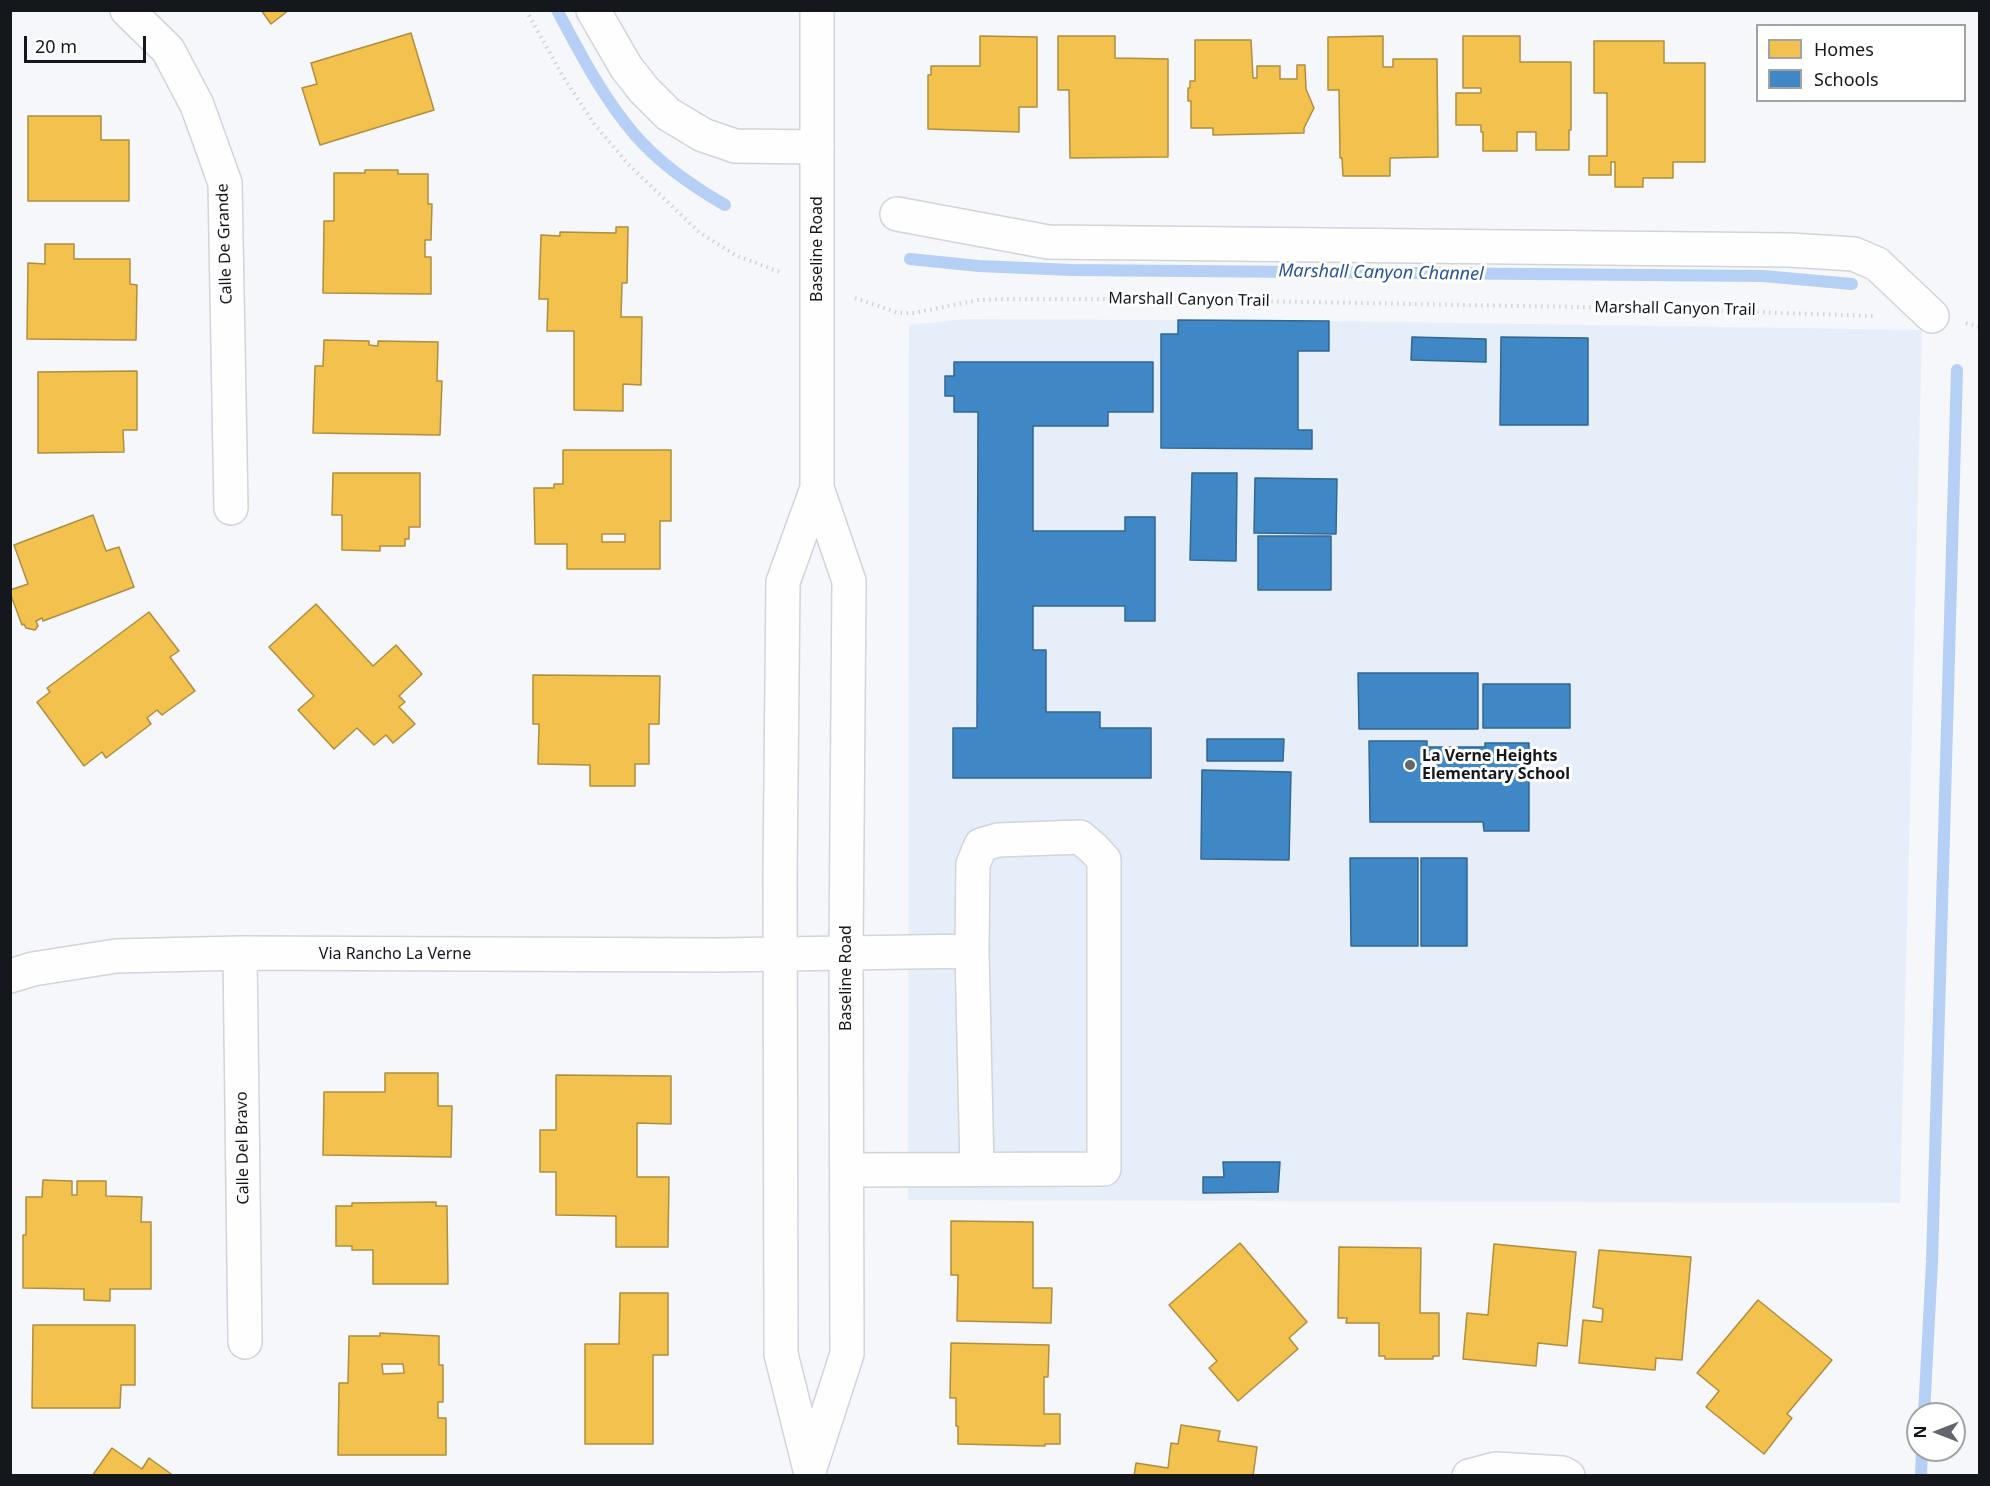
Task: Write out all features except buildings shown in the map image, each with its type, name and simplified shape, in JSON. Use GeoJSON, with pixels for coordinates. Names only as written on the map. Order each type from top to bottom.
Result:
{"type":"FeatureCollection","features":[{"type":"Feature","properties":{"kind":"main road","name":"Calle De Grande"},"geometry":{"type":"LineString","coordinates":[[127,10],[168,51],[197,105],[225,183],[231,508]]}},
{"type":"Feature","properties":{"kind":"main road"},"geometry":{"type":"LineString","coordinates":[[593,10],[626,67],[644,90],[668,114],[694,130],[735,146],[818,147]]}},
{"type":"Feature","properties":{"kind":"main road","name":"Baseline Road"},"geometry":{"type":"LineString","coordinates":[[810,1472],[847,1354],[846,953],[849,581],[818,488],[817,10]]}},
{"type":"Feature","properties":{"kind":"main road"},"geometry":{"type":"LineString","coordinates":[[897,214],[1032,241],[1048,242],[1789,250],[1854,254],[1877,264],[1932,316]]}},
{"type":"Feature","properties":{"kind":"main road","name":"Baseline Road"},"geometry":{"type":"LineString","coordinates":[[810,1472],[781,1354],[782,954],[780,864],[783,582],[818,488]]}},
{"type":"Feature","properties":{"kind":"main road"},"geometry":{"type":"LineString","coordinates":[[847,1170],[1104,1169],[1104,860],[1080,837],[998,840],[981,845],[973,864],[972,951],[977,1169]]}},
{"type":"Feature","properties":{"kind":"main road","name":"Via Rancho La Verne"},"geometry":{"type":"LineString","coordinates":[[10,976],[33,969],[116,956],[240,953],[782,954],[972,951]]}},
{"type":"Feature","properties":{"kind":"main road","name":"Calle Del Bravo"},"geometry":{"type":"LineString","coordinates":[[240,953],[245,1342]]}},
{"type":"Feature","properties":{"kind":"main road"},"geometry":{"type":"LineString","coordinates":[[1469,1476],[1496,1469],[1562,1473],[1568,1476]]}},
{"type":"Feature","properties":{"kind":"path","name":"Marshall Canyon Trail"},"geometry":{"type":"LineString","coordinates":[[526,10],[562,75],[595,125],[628,164],[699,232],[735,255],[899,313],[914,313],[978,300],[1024,299],[1766,311],[1850,316],[1932,316],[1980,327]]}},
{"type":"Feature","properties":{"kind":"shaded area","name":"La Verne Heights Elementary School"},"geometry":{"type":"Polygon","coordinates":[[[967,319],[1329,321],[1922,330],[1900,1203],[908,1200],[909,325],[967,319]]]}},
{"type":"Feature","properties":{"kind":"waterway","name":"Marshall Canyon Channel"},"geometry":{"type":"LineString","coordinates":[[557,10],[602,91],[635,135],[677,174],[725,205]]}},
{"type":"Feature","properties":{"kind":"waterway","name":"Marshall Canyon Channel"},"geometry":{"type":"LineString","coordinates":[[910,259],[979,266],[1071,270],[1763,276],[1852,284]]}},
{"type":"Feature","properties":{"kind":"waterway"},"geometry":{"type":"LineString","coordinates":[[1925,1402],[1932,1262],[1957,370]]}},
{"type":"Feature","properties":{"kind":"waterway"},"geometry":{"type":"LineString","coordinates":[[1921,1476],[1922,1462]]}},
{"type":"Feature","properties":{"kind":"place","name":"La Verne Heights Elementary School"},"geometry":{"type":"Point","coordinates":[1410,765]}}]}
